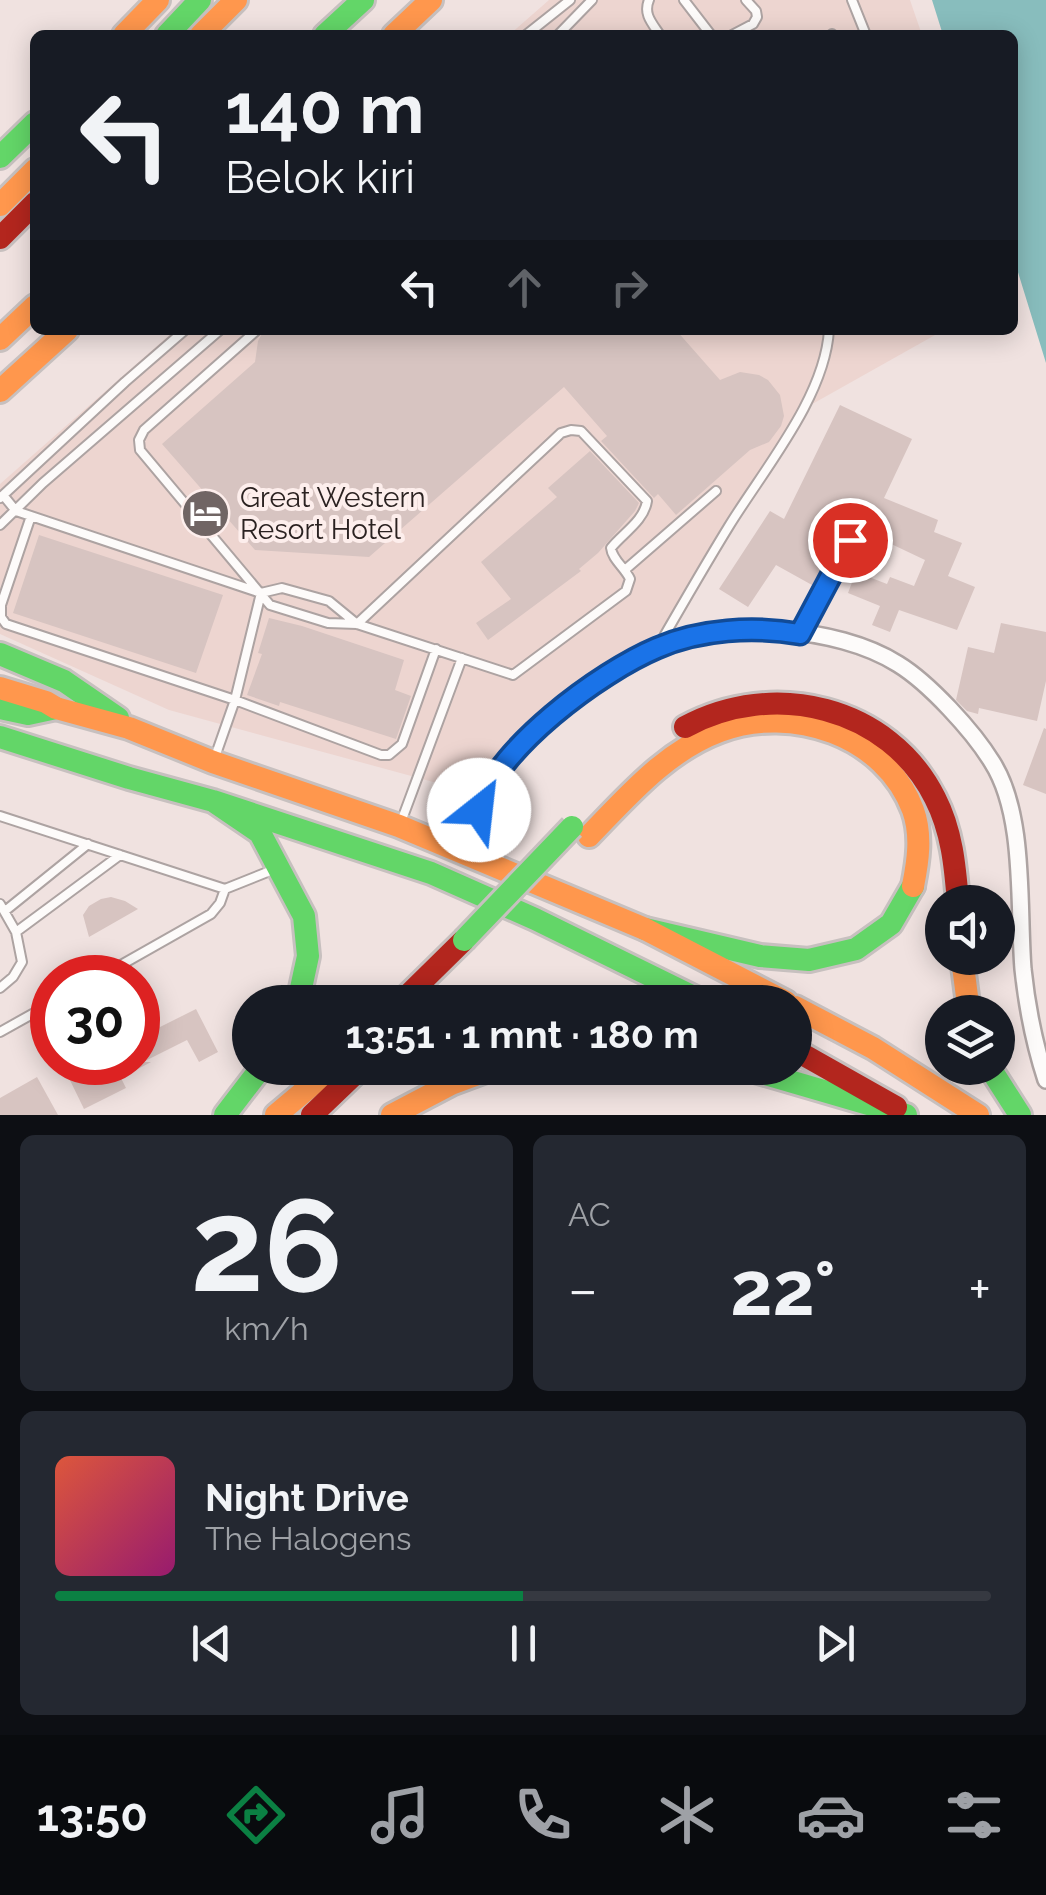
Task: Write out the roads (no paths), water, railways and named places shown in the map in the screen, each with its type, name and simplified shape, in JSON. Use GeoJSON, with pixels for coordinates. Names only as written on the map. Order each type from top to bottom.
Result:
{"type":"FeatureCollection","features":[{"type":"Feature","properties":{"kind":"main road"},"geometry":{"type":"LineString","coordinates":[[127,30],[132,0]]}},
{"type":"Feature","properties":{"kind":"main road"},"geometry":{"type":"LineString","coordinates":[[129,30],[158,0]]}},
{"type":"Feature","properties":{"kind":"main road"},"geometry":{"type":"LineString","coordinates":[[172,30],[200,0]]}},
{"type":"Feature","properties":{"kind":"main road"},"geometry":{"type":"LineString","coordinates":[[206,30],[236,0]]}},
{"type":"Feature","properties":{"kind":"main road"},"geometry":{"type":"LineString","coordinates":[[330,30],[363,0]]}},
{"type":"Feature","properties":{"kind":"main road"},"geometry":{"type":"LineString","coordinates":[[399,30],[431,0]]}},
{"type":"Feature","properties":{"kind":"main road"},"geometry":{"type":"LineString","coordinates":[[0,157],[30,127]]}},
{"type":"Feature","properties":{"kind":"main road"},"geometry":{"type":"LineString","coordinates":[[0,205],[30,175]]}},
{"type":"Feature","properties":{"kind":"main road"},"geometry":{"type":"LineString","coordinates":[[0,238],[30,209]]}},
{"type":"Feature","properties":{"kind":"main road"},"geometry":{"type":"LineString","coordinates":[[0,338],[30,311]]}},
{"type":"Feature","properties":{"kind":"main road"},"geometry":{"type":"LineString","coordinates":[[0,392],[62,335]]}},
{"type":"Feature","properties":{"kind":"main road"},"geometry":{"type":"LineString","coordinates":[[0,654],[64,681],[129,728]]}},
{"type":"Feature","properties":{"kind":"main road"},"geometry":{"type":"LineString","coordinates":[[0,688],[129,728],[399,826],[645,929],[753,985]]}},
{"type":"Feature","properties":{"kind":"main road"},"geometry":{"type":"LineString","coordinates":[[440,985],[640,760],[692,722],[723,710],[792,702],[824,707],[880,732],[924,776],[947,824],[957,885]]}},
{"type":"Feature","properties":{"kind":"main road"},"geometry":{"type":"LineString","coordinates":[[0,708],[28,715],[56,708]]}},
{"type":"Feature","properties":{"kind":"main road"},"geometry":{"type":"LineString","coordinates":[[581,831],[697,742],[743,725],[772,722],[824,728],[871,750],[891,768],[914,809],[920,832],[915,881],[905,905],[884,930],[861,947],[810,960],[777,959],[645,929]]}},
{"type":"Feature","properties":{"kind":"main road"},"geometry":{"type":"LineString","coordinates":[[0,737],[213,801],[431,873],[536,918],[670,985]]}},
{"type":"Feature","properties":{"kind":"main road"},"geometry":{"type":"LineString","coordinates":[[0,756],[30,748]]}},
{"type":"Feature","properties":{"kind":"main road"},"geometry":{"type":"LineString","coordinates":[[213,801],[260,833],[304,916],[308,956],[302,985]]}},
{"type":"Feature","properties":{"kind":"main road"},"geometry":{"type":"LineString","coordinates":[[422,985],[473,944]]}},
{"type":"Feature","properties":{"kind":"main road"},"geometry":{"type":"LineString","coordinates":[[812,1016],[873,1048],[978,1115]]}},
{"type":"Feature","properties":{"kind":"main road"},"geometry":{"type":"LineString","coordinates":[[812,1059],[907,1115]]}},
{"type":"Feature","properties":{"kind":"main road"},"geometry":{"type":"LineString","coordinates":[[226,1115],[248,1085]]}},
{"type":"Feature","properties":{"kind":"main road"},"geometry":{"type":"LineString","coordinates":[[276,1115],[312,1085]]}},
{"type":"Feature","properties":{"kind":"main road"},"geometry":{"type":"LineString","coordinates":[[312,1115],[343,1085]]}},
{"type":"Feature","properties":{"kind":"main road"},"geometry":{"type":"LineString","coordinates":[[392,1115],[449,1085]]}},
{"type":"Feature","properties":{"kind":"main road"},"geometry":{"type":"LineString","coordinates":[[804,1085],[907,1115]]}},
{"type":"Feature","properties":{"kind":"main road"},"geometry":{"type":"LineString","coordinates":[[1001,1085],[1020,1115]]}},
{"type":"Feature","properties":{"kind":"street"},"geometry":{"type":"LineString","coordinates":[[502,868],[480,835],[478,822],[489,784],[520,746],[552,716],[587,689],[658,647],[734,630],[774,629],[840,640],[872,650],[925,684],[993,763],[1008,795],[1028,1008],[1046,1080]]}},
{"type":"Feature","properties":{"kind":"lane"},"geometry":{"type":"LineString","coordinates":[[532,30],[570,0]]}},
{"type":"Feature","properties":{"kind":"lane"},"geometry":{"type":"LineString","coordinates":[[563,30],[592,0]]}},
{"type":"Feature","properties":{"kind":"lane"},"geometry":{"type":"LineString","coordinates":[[648,0],[645,8],[657,30]]}},
{"type":"Feature","properties":{"kind":"lane"},"geometry":{"type":"LineString","coordinates":[[684,0],[707,30]]}},
{"type":"Feature","properties":{"kind":"lane"},"geometry":{"type":"LineString","coordinates":[[741,30],[756,17],[756,11],[746,0]]}},
{"type":"Feature","properties":{"kind":"lane"},"geometry":{"type":"LineString","coordinates":[[852,0],[864,30]]}},
{"type":"Feature","properties":{"kind":"lane"},"geometry":{"type":"LineString","coordinates":[[179,335],[2,497],[16,511],[260,593],[282,588],[329,602],[357,624]]}},
{"type":"Feature","properties":{"kind":"lane"},"geometry":{"type":"LineString","coordinates":[[0,525],[214,335]]}},
{"type":"Feature","properties":{"kind":"lane"},"geometry":{"type":"LineString","coordinates":[[251,335],[144,430],[139,440],[140,450],[270,605],[328,623],[357,624],[513,676],[626,591],[630,580],[611,548],[642,516],[647,501],[581,431],[561,433],[357,624]]}},
{"type":"Feature","properties":{"kind":"lane"},"geometry":{"type":"LineString","coordinates":[[658,647],[806,404],[820,378],[828,335]]}},
{"type":"Feature","properties":{"kind":"lane"},"geometry":{"type":"LineString","coordinates":[[626,570],[716,491]]}},
{"type":"Feature","properties":{"kind":"lane"},"geometry":{"type":"LineString","coordinates":[[30,516],[1,605],[1,617],[6,624],[235,700],[381,756],[402,744],[436,649]]}},
{"type":"Feature","properties":{"kind":"lane"},"geometry":{"type":"LineString","coordinates":[[800,634],[850,540]]}},
{"type":"Feature","properties":{"kind":"lane"},"geometry":{"type":"LineString","coordinates":[[214,762],[235,700],[260,593]]}},
{"type":"Feature","properties":{"kind":"lane"},"geometry":{"type":"LineString","coordinates":[[399,826],[462,658]]}},
{"type":"Feature","properties":{"kind":"lane"},"geometry":{"type":"LineString","coordinates":[[0,816],[225,889],[280,867]]}},
{"type":"Feature","properties":{"kind":"lane"},"geometry":{"type":"LineString","coordinates":[[0,988],[22,962],[16,932],[3,908],[88,844]]}},
{"type":"Feature","properties":{"kind":"lane"},"geometry":{"type":"LineString","coordinates":[[16,932],[120,855]]}},
{"type":"Feature","properties":{"kind":"lane"},"geometry":{"type":"LineString","coordinates":[[139,955],[211,914],[225,889]]}},
{"type":"Feature","properties":{"kind":"lane"},"geometry":{"type":"LineString","coordinates":[[0,1032],[30,1015]]}},
{"type":"Feature","properties":{"kind":"water"},"geometry":{"type":"Polygon","coordinates":[[[932,0],[1046,0],[1046,363],[1018,272],[1018,30],[941,30],[932,0]]]}},
{"type":"Feature","properties":{"kind":"place","name":"Great Western Resort Hotel"},"geometry":{"type":"Point","coordinates":[205,513]}}]}
